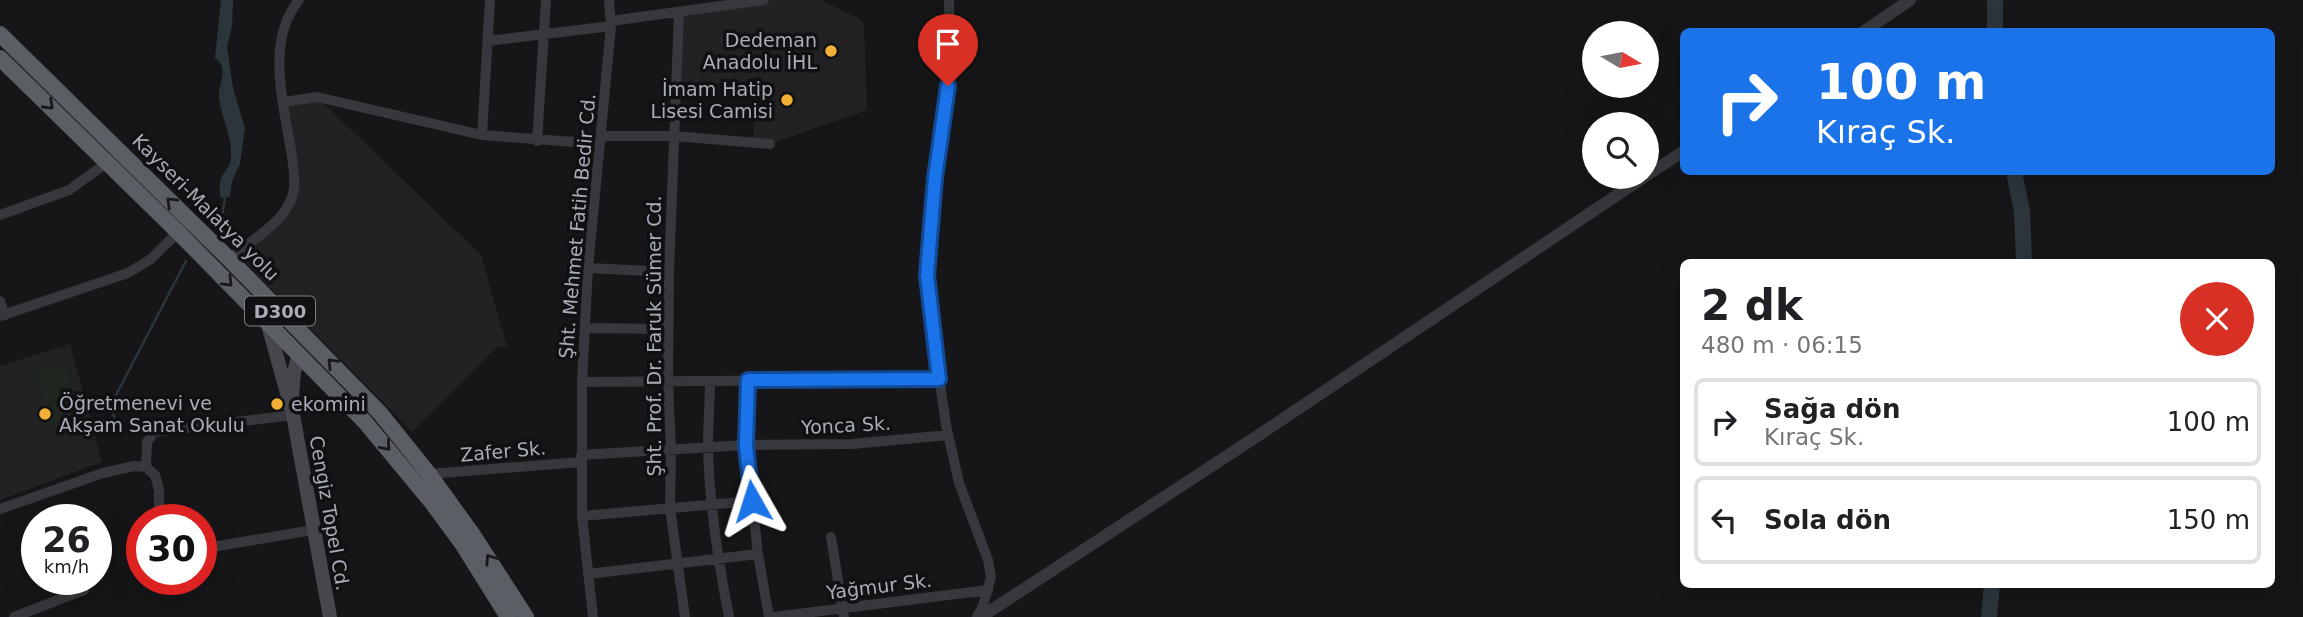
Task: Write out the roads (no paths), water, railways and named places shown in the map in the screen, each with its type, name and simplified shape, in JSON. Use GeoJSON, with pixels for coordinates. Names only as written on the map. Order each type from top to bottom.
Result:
{"type":"FeatureCollection","features":[{"type":"Feature","properties":{"kind":"highway","name":"Kayseri-Malatya yolu"},"geometry":{"type":"LineString","coordinates":[[0,34],[229,258],[380,413],[473,535],[526,617]]}},
{"type":"Feature","properties":{"kind":"highway","name":"Kayseri-Malatya yolu"},"geometry":{"type":"LineString","coordinates":[[0,58],[108,162],[365,422],[463,545],[508,617]]}},
{"type":"Feature","properties":{"kind":"main road"},"geometry":{"type":"LineString","coordinates":[[267,321],[293,415]]}},
{"type":"Feature","properties":{"kind":"main road"},"geometry":{"type":"LineString","coordinates":[[293,415],[294,372],[299,355]]}},
{"type":"Feature","properties":{"kind":"main road","name":"Cengiz Topel Cd."},"geometry":{"type":"LineString","coordinates":[[293,415],[330,617]]}},
{"type":"Feature","properties":{"kind":"street"},"geometry":{"type":"LineString","coordinates":[[229,258],[281,216],[293,196],[294,172],[280,58],[282,33],[287,17],[299,0]]}},
{"type":"Feature","properties":{"kind":"street"},"geometry":{"type":"LineString","coordinates":[[482,135],[490,0]]}},
{"type":"Feature","properties":{"kind":"street"},"geometry":{"type":"LineString","coordinates":[[537,141],[546,0]]}},
{"type":"Feature","properties":{"kind":"street","name":"Şht. Mehmet Fatih Bedir Cd."},"geometry":{"type":"LineString","coordinates":[[593,617],[582,516],[582,382],[588,268],[611,24],[609,0]]}},
{"type":"Feature","properties":{"kind":"street"},"geometry":{"type":"LineString","coordinates":[[488,41],[764,0]]}},
{"type":"Feature","properties":{"kind":"street"},"geometry":{"type":"LineString","coordinates":[[949,0],[950,69],[933,190],[927,275],[948,435],[965,502],[988,560],[991,577],[979,617]]}},
{"type":"Feature","properties":{"kind":"street"},"geometry":{"type":"LineString","coordinates":[[1869,28],[1910,0]]}},
{"type":"Feature","properties":{"kind":"street","name":"Şht. Prof. Dr. Faruk Sümer Cd."},"geometry":{"type":"LineString","coordinates":[[679,12],[669,272],[668,381],[670,508],[685,617]]}},
{"type":"Feature","properties":{"kind":"street"},"geometry":{"type":"LineString","coordinates":[[284,102],[317,97],[482,135],[537,141],[674,136],[770,144]]}},
{"type":"Feature","properties":{"kind":"street"},"geometry":{"type":"LineString","coordinates":[[1659,167],[1680,154]]}},
{"type":"Feature","properties":{"kind":"street"},"geometry":{"type":"LineString","coordinates":[[0,215],[69,190],[108,162]]}},
{"type":"Feature","properties":{"kind":"street"},"geometry":{"type":"LineString","coordinates":[[979,617],[1259,435],[1627,189]]}},
{"type":"Feature","properties":{"kind":"street"},"geometry":{"type":"LineString","coordinates":[[0,301],[3,316],[128,273],[151,260],[178,232]]}},
{"type":"Feature","properties":{"kind":"street"},"geometry":{"type":"LineString","coordinates":[[588,268],[669,272]]}},
{"type":"Feature","properties":{"kind":"street"},"geometry":{"type":"LineString","coordinates":[[585,328],[668,328]]}},
{"type":"Feature","properties":{"kind":"street"},"geometry":{"type":"LineString","coordinates":[[582,382],[939,379]]}},
{"type":"Feature","properties":{"kind":"street"},"geometry":{"type":"LineString","coordinates":[[748,380],[746,446],[758,554],[772,617]]}},
{"type":"Feature","properties":{"kind":"street"},"geometry":{"type":"LineString","coordinates":[[710,381],[708,447],[718,560],[729,617]]}},
{"type":"Feature","properties":{"kind":"street"},"geometry":{"type":"LineString","coordinates":[[146,467],[147,442],[153,432],[293,415]]}},
{"type":"Feature","properties":{"kind":"street","name":"Yonca Sk."},"geometry":{"type":"LineString","coordinates":[[746,446],[852,444],[948,435]]}},
{"type":"Feature","properties":{"kind":"street","name":"Zafer Sk."},"geometry":{"type":"LineString","coordinates":[[429,474],[671,449],[746,446]]}},
{"type":"Feature","properties":{"kind":"street"},"geometry":{"type":"LineString","coordinates":[[0,509],[134,466],[146,467],[153,472],[157,480],[158,504]]}},
{"type":"Feature","properties":{"kind":"street"},"geometry":{"type":"LineString","coordinates":[[582,516],[752,501]]}},
{"type":"Feature","properties":{"kind":"street"},"geometry":{"type":"LineString","coordinates":[[217,546],[313,530]]}},
{"type":"Feature","properties":{"kind":"street"},"geometry":{"type":"LineString","coordinates":[[831,537],[843,612]]}},
{"type":"Feature","properties":{"kind":"street"},"geometry":{"type":"LineString","coordinates":[[588,574],[758,554]]}},
{"type":"Feature","properties":{"kind":"street","name":"Yağmur Sk."},"geometry":{"type":"LineString","coordinates":[[772,617],[843,612],[988,590]]}},
{"type":"Feature","properties":{"kind":"street"},"geometry":{"type":"LineString","coordinates":[[14,617],[71,595]]}},
{"type":"Feature","properties":{"kind":"waterway"},"geometry":{"type":"LineString","coordinates":[[1995,0],[1995,28]]}},
{"type":"Feature","properties":{"kind":"waterway"},"geometry":{"type":"LineString","coordinates":[[2015,175],[2022,211],[2024,259]]}},
{"type":"Feature","properties":{"kind":"waterway"},"geometry":{"type":"LineString","coordinates":[[222,217],[225,198]]}},
{"type":"Feature","properties":{"kind":"waterway"},"geometry":{"type":"LineString","coordinates":[[117,425],[113,414],[115,397],[186,261]]}},
{"type":"Feature","properties":{"kind":"waterway"},"geometry":{"type":"LineString","coordinates":[[1989,617],[1992,588]]}},
{"type":"Feature","properties":{"kind":"place","name":"Dedeman Anadolu İHL"},"geometry":{"type":"Point","coordinates":[831,51]}},
{"type":"Feature","properties":{"kind":"place","name":"İmam Hatip Lisesi Camisi"},"geometry":{"type":"Point","coordinates":[787,100]}},
{"type":"Feature","properties":{"kind":"place","name":"ekomini"},"geometry":{"type":"Point","coordinates":[277,404]}},
{"type":"Feature","properties":{"kind":"place","name":"Öğretmenevi ve Akşam Sanat Okulu"},"geometry":{"type":"Point","coordinates":[45,414]}}]}
